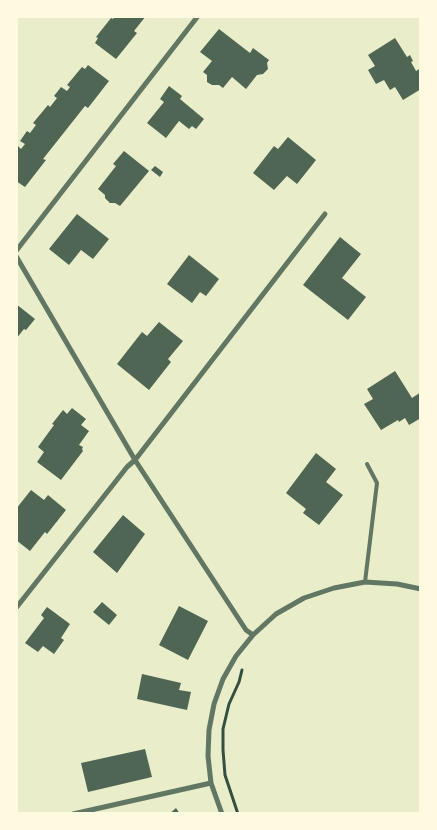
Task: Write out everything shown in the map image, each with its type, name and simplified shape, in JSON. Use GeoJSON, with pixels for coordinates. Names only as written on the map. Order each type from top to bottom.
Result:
{"type":"FeatureCollection","features":[{"type":"Feature","properties":{"kind":"street"},"geometry":{"type":"LineString","coordinates":[[16,251],[198,16]]}},
{"type":"Feature","properties":{"kind":"street"},"geometry":{"type":"LineString","coordinates":[[16,608],[135,460],[325,214]]}},
{"type":"Feature","properties":{"kind":"street"},"geometry":{"type":"LineString","coordinates":[[16,256],[135,460],[246,630],[253,635]]}},
{"type":"Feature","properties":{"kind":"street"},"geometry":{"type":"LineString","coordinates":[[222,814],[211,783],[208,756],[209,730],[214,704],[223,679],[236,656],[253,635],[276,614],[304,598],[334,588],[365,582],[398,584],[421,590]]}},
{"type":"Feature","properties":{"kind":"street"},"geometry":{"type":"LineString","coordinates":[[73,814],[211,783]]}},
{"type":"Feature","properties":{"kind":"lane"},"geometry":{"type":"LineString","coordinates":[[365,582],[377,483],[367,464]]}},
{"type":"Feature","properties":{"kind":"path"},"geometry":{"type":"LineString","coordinates":[[236,656],[242,669],[239,682],[229,704],[222,750],[225,775],[238,814]]}},
{"type":"Feature","properties":{"kind":"building"},"geometry":{"type":"Polygon","coordinates":[[[115,16],[146,16],[134,31],[137,33],[116,59],[95,43],[98,38],[96,37],[111,18],[113,19],[115,16]]]}},
{"type":"Feature","properties":{"kind":"building"},"geometry":{"type":"Polygon","coordinates":[[[219,29],[250,53],[253,48],[269,60],[267,63],[268,69],[263,74],[257,75],[246,89],[232,77],[223,88],[207,82],[207,75],[203,72],[212,61],[200,52],[219,29]]]}},
{"type":"Feature","properties":{"kind":"building"},"geometry":{"type":"Polygon","coordinates":[[[395,38],[407,57],[410,55],[413,61],[411,62],[416,71],[421,68],[421,89],[403,100],[395,87],[390,90],[384,80],[376,84],[368,70],[375,66],[368,55],[395,38]]]}},
{"type":"Feature","properties":{"kind":"building"},"geometry":{"type":"Polygon","coordinates":[[[88,65],[109,81],[88,108],[85,106],[43,159],[46,160],[25,187],[16,181],[16,149],[18,146],[21,149],[25,144],[20,141],[27,131],[30,133],[36,125],[33,123],[48,105],[50,107],[57,98],[54,96],[61,87],[67,91],[70,87],[67,85],[82,67],[85,69],[88,65]]]}},
{"type":"Feature","properties":{"kind":"building"},"geometry":{"type":"Polygon","coordinates":[[[169,86],[182,96],[180,99],[204,119],[196,129],[192,126],[189,129],[179,121],[166,138],[147,123],[164,102],[160,99],[169,86]]]}},
{"type":"Feature","properties":{"kind":"building"},"geometry":{"type":"Polygon","coordinates":[[[288,137],[316,160],[297,184],[287,176],[274,190],[253,173],[274,146],[278,149],[288,137]]]}},
{"type":"Feature","properties":{"kind":"building"},"geometry":{"type":"Polygon","coordinates":[[[124,151],[149,171],[120,206],[110,203],[98,189],[116,166],[113,164],[124,151]]]}},
{"type":"Feature","properties":{"kind":"building"},"geometry":{"type":"Polygon","coordinates":[[[155,166],[163,172],[160,177],[151,170],[155,166]]]}},
{"type":"Feature","properties":{"kind":"building"},"geometry":{"type":"Polygon","coordinates":[[[77,214],[109,239],[93,259],[81,250],[69,265],[49,249],[77,214]]]}},
{"type":"Feature","properties":{"kind":"building"},"geometry":{"type":"Polygon","coordinates":[[[340,237],[361,254],[342,278],[366,297],[348,320],[303,285],[340,237]]]}},
{"type":"Feature","properties":{"kind":"building"},"geometry":{"type":"Polygon","coordinates":[[[189,255],[219,279],[206,296],[200,292],[192,303],[167,284],[189,255]]]}},
{"type":"Feature","properties":{"kind":"building"},"geometry":{"type":"Polygon","coordinates":[[[16,304],[35,319],[16,339],[16,304]]]}},
{"type":"Feature","properties":{"kind":"building"},"geometry":{"type":"Polygon","coordinates":[[[159,322],[183,341],[168,359],[171,362],[149,390],[117,364],[142,332],[147,336],[159,322]]]}},
{"type":"Feature","properties":{"kind":"building"},"geometry":{"type":"Polygon","coordinates":[[[395,371],[412,398],[421,392],[421,418],[409,425],[405,418],[399,422],[398,420],[381,430],[364,404],[373,399],[367,389],[395,371]]]}},
{"type":"Feature","properties":{"kind":"building"},"geometry":{"type":"Polygon","coordinates":[[[72,408],[86,419],[81,425],[89,431],[79,445],[83,447],[83,451],[61,480],[37,462],[44,452],[38,447],[63,410],[67,414],[72,408]]]}},
{"type":"Feature","properties":{"kind":"building"},"geometry":{"type":"Polygon","coordinates":[[[316,453],[336,469],[326,482],[343,495],[319,525],[303,513],[306,509],[286,493],[316,453]]]}},
{"type":"Feature","properties":{"kind":"building"},"geometry":{"type":"Polygon","coordinates":[[[31,490],[44,500],[48,495],[66,510],[47,534],[45,532],[30,551],[16,540],[16,509],[31,490]]]}},
{"type":"Feature","properties":{"kind":"building"},"geometry":{"type":"Polygon","coordinates":[[[123,515],[145,534],[117,573],[93,552],[123,515]]]}},
{"type":"Feature","properties":{"kind":"building"},"geometry":{"type":"Polygon","coordinates":[[[102,602],[117,615],[109,625],[93,612],[102,602]]]}},
{"type":"Feature","properties":{"kind":"building"},"geometry":{"type":"Polygon","coordinates":[[[179,606],[208,621],[188,660],[159,645],[179,606]]]}},
{"type":"Feature","properties":{"kind":"building"},"geometry":{"type":"Polygon","coordinates":[[[47,607],[70,624],[61,638],[64,640],[54,654],[43,646],[38,652],[25,643],[44,618],[41,615],[47,607]]]}},
{"type":"Feature","properties":{"kind":"building"},"geometry":{"type":"Polygon","coordinates":[[[142,674],[181,683],[179,690],[191,692],[187,710],[137,699],[142,674]]]}},
{"type":"Feature","properties":{"kind":"building"},"geometry":{"type":"Polygon","coordinates":[[[145,749],[152,777],[88,792],[81,763],[145,749]]]}},
{"type":"Feature","properties":{"kind":"building"},"geometry":{"type":"Polygon","coordinates":[[[176,808],[180,814],[169,814],[176,808]]]}}]}
